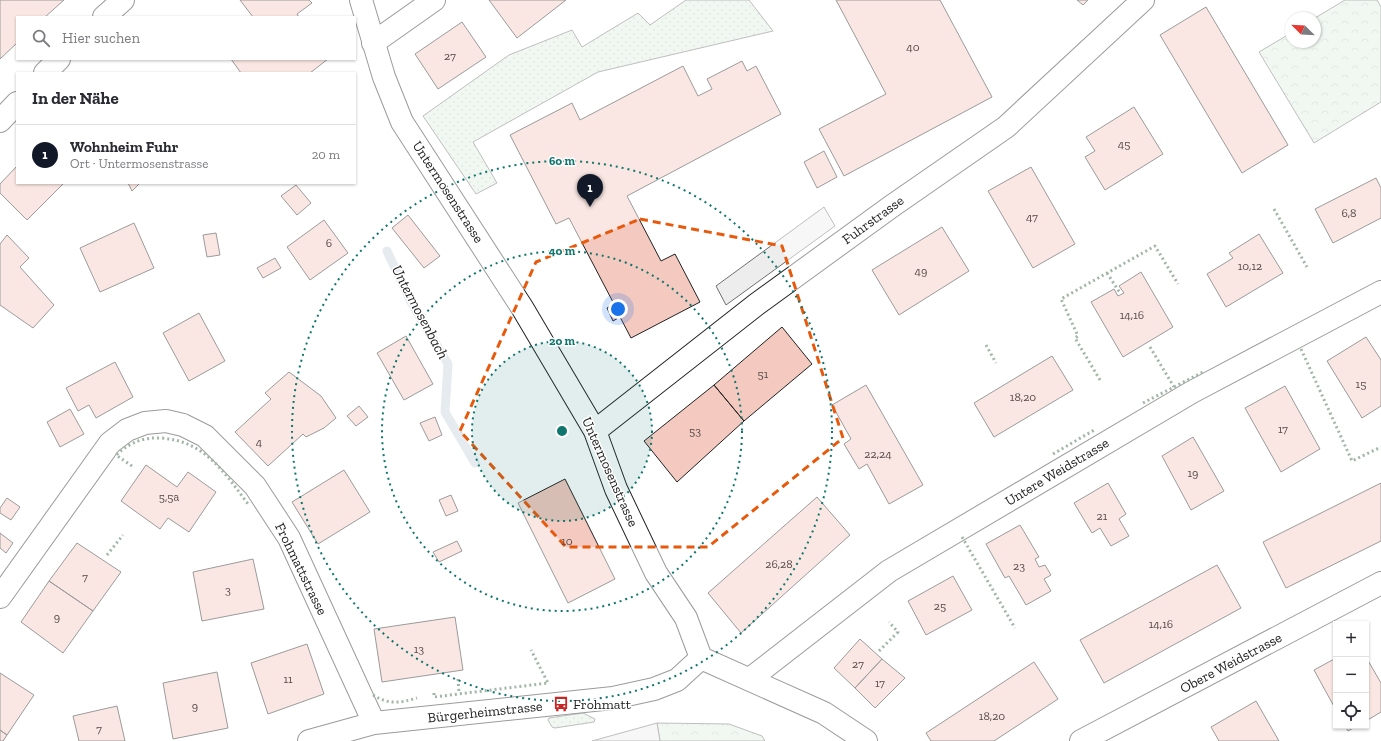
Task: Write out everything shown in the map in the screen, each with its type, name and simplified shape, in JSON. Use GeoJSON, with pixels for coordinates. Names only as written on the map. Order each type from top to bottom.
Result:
{"type":"FeatureCollection","features":[{"type":"Feature","properties":{"kind":"street"},"geometry":{"type":"LineString","coordinates":[[105,16],[123,0]]}},
{"type":"Feature","properties":{"kind":"street","name":"Untermosenstrasse"},"geometry":{"type":"LineString","coordinates":[[361,0],[373,43],[402,122],[523,309],[595,431],[619,496],[656,573],[686,618],[701,658]]}},
{"type":"Feature","properties":{"kind":"street"},"geometry":{"type":"LineString","coordinates":[[373,43],[434,0]]}},
{"type":"Feature","properties":{"kind":"street","name":"Fuhrstrasse"},"geometry":{"type":"LineString","coordinates":[[595,431],[757,304],[886,210],[1006,127],[1143,0]]}},
{"type":"Feature","properties":{"kind":"street"},"geometry":{"type":"LineString","coordinates":[[46,72],[59,60]]}},
{"type":"Feature","properties":{"kind":"street"},"geometry":{"type":"LineString","coordinates":[[0,121],[16,104]]}},
{"type":"Feature","properties":{"kind":"street","name":"Untere Weidstrasse"},"geometry":{"type":"LineString","coordinates":[[750,679],[889,571],[1192,392],[1381,292]]}},
{"type":"Feature","properties":{"kind":"street","name":"Frohmattstrasse"},"geometry":{"type":"LineString","coordinates":[[0,597],[110,443],[126,430],[146,423],[166,421],[183,425],[205,436],[255,486],[288,538],[374,724]]}},
{"type":"Feature","properties":{"kind":"street","name":"Obere Weidstrasse"},"geometry":{"type":"LineString","coordinates":[[1081,741],[1381,583]]}},
{"type":"Feature","properties":{"kind":"street"},"geometry":{"type":"LineString","coordinates":[[701,658],[824,713],[866,741]]}},
{"type":"Feature","properties":{"kind":"street","name":"Bürgerheimstrasse"},"geometry":{"type":"LineString","coordinates":[[309,741],[374,724],[614,698],[654,689],[677,680],[701,658]]}},
{"type":"Feature","properties":{"kind":"highlighted area"},"geometry":{"type":"Polygon","coordinates":[[[640,219],[782,246],[843,438],[708,547],[566,547],[460,431],[536,262],[640,219]]]}},
{"type":"Feature","properties":{"kind":"green space"},"geometry":{"type":"Polygon","coordinates":[[[686,0],[749,0],[773,31],[598,72],[473,142],[497,183],[476,194],[423,116],[509,55],[572,30],[582,47],[638,13],[650,25],[686,0]]]}},
{"type":"Feature","properties":{"kind":"green space"},"geometry":{"type":"Polygon","coordinates":[[[1345,0],[1377,0],[1381,7],[1381,102],[1314,143],[1259,52],[1285,37],[1285,48],[1321,48],[1321,14],[1345,0]]]}},
{"type":"Feature","properties":{"kind":"green space"},"geometry":{"type":"Polygon","coordinates":[[[583,713],[595,719],[594,722],[555,728],[552,727],[548,720],[549,718],[583,713]]]}},
{"type":"Feature","properties":{"kind":"green space"},"geometry":{"type":"Polygon","coordinates":[[[657,723],[729,724],[762,736],[765,741],[660,741],[657,723]]]}},
{"type":"Feature","properties":{"kind":"shaded area"},"geometry":{"type":"Polygon","coordinates":[[[824,207],[835,226],[726,305],[716,286],[824,207]]]}},
{"type":"Feature","properties":{"kind":"shaded area"},"geometry":{"type":"Polygon","coordinates":[[[657,723],[660,741],[592,741],[657,723]]]}},
{"type":"Feature","properties":{"kind":"building"},"geometry":{"type":"Polygon","coordinates":[[[0,0],[64,0],[46,16],[16,16],[16,44],[0,59],[0,0]]]}},
{"type":"Feature","properties":{"kind":"building"},"geometry":{"type":"Polygon","coordinates":[[[240,0],[309,0],[312,3],[297,14],[298,16],[252,16],[240,0]]]}},
{"type":"Feature","properties":{"kind":"building"},"geometry":{"type":"Polygon","coordinates":[[[489,0],[566,0],[517,38],[489,0]]]}},
{"type":"Feature","properties":{"kind":"building"},"geometry":{"type":"Polygon","coordinates":[[[836,0],[940,0],[992,97],[844,176],[819,129],[886,94],[836,0]]]}},
{"type":"Feature","properties":{"kind":"building"},"geometry":{"type":"Polygon","coordinates":[[[1077,0],[1088,0],[1083,5],[1077,0]]]}},
{"type":"Feature","properties":{"kind":"building"},"geometry":{"type":"Polygon","coordinates":[[[1206,7],[1288,145],[1242,173],[1160,35],[1206,7]]]}},
{"type":"Feature","properties":{"kind":"building"},"geometry":{"type":"Polygon","coordinates":[[[462,22],[486,57],[438,89],[415,54],[462,22]]]}},
{"type":"Feature","properties":{"kind":"building"},"geometry":{"type":"Polygon","coordinates":[[[232,60],[327,60],[311,72],[240,72],[232,60]]]}},
{"type":"Feature","properties":{"kind":"building"},"geometry":{"type":"Polygon","coordinates":[[[742,61],[747,71],[756,66],[781,114],[627,196],[661,261],[675,254],[700,302],[631,338],[620,317],[613,321],[607,308],[614,304],[569,218],[556,224],[510,135],[572,103],[580,120],[683,66],[698,96],[712,89],[707,79],[742,61]]]}},
{"type":"Feature","properties":{"kind":"building"},"geometry":{"type":"Polygon","coordinates":[[[1134,107],[1163,154],[1105,190],[1085,157],[1095,151],[1086,137],[1134,107]]]}},
{"type":"Feature","properties":{"kind":"building"},"geometry":{"type":"Polygon","coordinates":[[[824,151],[837,177],[817,188],[804,162],[824,151]]]}},
{"type":"Feature","properties":{"kind":"building"},"geometry":{"type":"Polygon","coordinates":[[[16,167],[16,184],[63,184],[27,220],[0,193],[0,184],[16,167]]]}},
{"type":"Feature","properties":{"kind":"building"},"geometry":{"type":"Polygon","coordinates":[[[1031,167],[1075,244],[1033,268],[988,191],[1031,167]]]}},
{"type":"Feature","properties":{"kind":"building"},"geometry":{"type":"Polygon","coordinates":[[[1376,178],[1381,188],[1381,218],[1333,243],[1315,209],[1376,178]]]}},
{"type":"Feature","properties":{"kind":"building"},"geometry":{"type":"Polygon","coordinates":[[[128,184],[139,184],[132,191],[128,184]]]}},
{"type":"Feature","properties":{"kind":"building"},"geometry":{"type":"Polygon","coordinates":[[[296,185],[311,203],[297,215],[281,196],[296,185]]]}},
{"type":"Feature","properties":{"kind":"building"},"geometry":{"type":"Polygon","coordinates":[[[408,215],[440,256],[424,268],[392,228],[408,215]]]}},
{"type":"Feature","properties":{"kind":"building"},"geometry":{"type":"Polygon","coordinates":[[[324,220],[348,253],[310,280],[287,247],[324,220]]]}},
{"type":"Feature","properties":{"kind":"building"},"geometry":{"type":"Polygon","coordinates":[[[134,223],[154,268],[100,292],[80,248],[134,223]]]}},
{"type":"Feature","properties":{"kind":"building"},"geometry":{"type":"Polygon","coordinates":[[[942,227],[969,271],[899,315],[872,270],[942,227]]]}},
{"type":"Feature","properties":{"kind":"building"},"geometry":{"type":"Polygon","coordinates":[[[216,233],[220,255],[207,257],[203,235],[216,233]]]}},
{"type":"Feature","properties":{"kind":"building"},"geometry":{"type":"Polygon","coordinates":[[[1259,234],[1283,273],[1226,307],[1207,274],[1233,258],[1229,253],[1259,234]]]}},
{"type":"Feature","properties":{"kind":"building"},"geometry":{"type":"Polygon","coordinates":[[[7,235],[29,258],[20,267],[54,305],[33,328],[0,305],[0,244],[7,235]]]}},
{"type":"Feature","properties":{"kind":"building"},"geometry":{"type":"Polygon","coordinates":[[[275,258],[281,268],[263,278],[257,268],[275,258]]]}},
{"type":"Feature","properties":{"kind":"building"},"geometry":{"type":"Polygon","coordinates":[[[1141,272],[1173,327],[1123,357],[1091,302],[1114,289],[1118,296],[1124,293],[1119,286],[1141,272]]]}},
{"type":"Feature","properties":{"kind":"building"},"geometry":{"type":"Polygon","coordinates":[[[199,313],[225,361],[189,381],[163,333],[199,313]]]}},
{"type":"Feature","properties":{"kind":"building"},"geometry":{"type":"Polygon","coordinates":[[[782,327],[812,364],[744,421],[714,385],[782,327]]]}},
{"type":"Feature","properties":{"kind":"building"},"geometry":{"type":"Polygon","coordinates":[[[406,336],[433,384],[404,400],[377,353],[406,336]]]}},
{"type":"Feature","properties":{"kind":"building"},"geometry":{"type":"Polygon","coordinates":[[[1366,337],[1381,360],[1381,406],[1362,418],[1327,361],[1366,337]]]}},
{"type":"Feature","properties":{"kind":"building"},"geometry":{"type":"Polygon","coordinates":[[[1052,356],[1073,390],[994,437],[974,403],[1052,356]]]}},
{"type":"Feature","properties":{"kind":"building"},"geometry":{"type":"Polygon","coordinates":[[[115,362],[133,397],[96,418],[89,405],[78,411],[66,388],[115,362]]]}},
{"type":"Feature","properties":{"kind":"building"},"geometry":{"type":"Polygon","coordinates":[[[289,372],[321,396],[336,418],[324,428],[306,437],[303,434],[268,466],[235,432],[271,399],[265,393],[289,372]]]}},
{"type":"Feature","properties":{"kind":"building"},"geometry":{"type":"Polygon","coordinates":[[[714,385],[744,421],[677,482],[644,441],[714,385]]]}},
{"type":"Feature","properties":{"kind":"building"},"geometry":{"type":"Polygon","coordinates":[[[866,385],[923,485],[889,504],[867,464],[859,469],[844,444],[851,439],[832,405],[866,385]]]}},
{"type":"Feature","properties":{"kind":"building"},"geometry":{"type":"Polygon","coordinates":[[[1285,386],[1320,449],[1281,472],[1245,408],[1285,386]]]}},
{"type":"Feature","properties":{"kind":"building"},"geometry":{"type":"Polygon","coordinates":[[[359,406],[368,417],[356,426],[347,416],[359,406]]]}},
{"type":"Feature","properties":{"kind":"building"},"geometry":{"type":"Polygon","coordinates":[[[70,409],[84,434],[60,447],[47,422],[70,409]]]}},
{"type":"Feature","properties":{"kind":"building"},"geometry":{"type":"Polygon","coordinates":[[[435,417],[442,435],[429,441],[420,423],[435,417]]]}},
{"type":"Feature","properties":{"kind":"building"},"geometry":{"type":"Polygon","coordinates":[[[1193,437],[1224,491],[1191,510],[1162,456],[1193,437]]]}},
{"type":"Feature","properties":{"kind":"building"},"geometry":{"type":"Polygon","coordinates":[[[146,465],[177,487],[188,472],[216,492],[189,532],[168,518],[160,529],[121,501],[146,465]]]}},
{"type":"Feature","properties":{"kind":"building"},"geometry":{"type":"Polygon","coordinates":[[[344,470],[370,512],[318,544],[292,502],[344,470]]]}},
{"type":"Feature","properties":{"kind":"building"},"geometry":{"type":"Polygon","coordinates":[[[565,479],[615,579],[568,603],[518,503],[565,479]]]}},
{"type":"Feature","properties":{"kind":"building"},"geometry":{"type":"Polygon","coordinates":[[[1108,483],[1126,514],[1119,519],[1129,536],[1111,546],[1100,528],[1092,533],[1074,503],[1108,483]]]}},
{"type":"Feature","properties":{"kind":"building"},"geometry":{"type":"Polygon","coordinates":[[[1381,483],[1381,541],[1286,588],[1263,542],[1381,483]]]}},
{"type":"Feature","properties":{"kind":"building"},"geometry":{"type":"Polygon","coordinates":[[[451,495],[458,511],[446,516],[439,500],[451,495]]]}},
{"type":"Feature","properties":{"kind":"building"},"geometry":{"type":"Polygon","coordinates":[[[817,497],[850,535],[741,633],[708,593],[817,497]]]}},
{"type":"Feature","properties":{"kind":"building"},"geometry":{"type":"Polygon","coordinates":[[[7,498],[20,507],[11,520],[0,513],[0,508],[7,498]]]}},
{"type":"Feature","properties":{"kind":"building"},"geometry":{"type":"Polygon","coordinates":[[[1020,525],[1039,557],[1035,559],[1039,567],[1045,565],[1051,575],[1044,579],[1051,591],[1026,605],[1009,576],[1005,578],[986,544],[1020,525]]]}},
{"type":"Feature","properties":{"kind":"building"},"geometry":{"type":"Polygon","coordinates":[[[0,533],[13,543],[6,553],[0,548],[0,533]]]}},
{"type":"Feature","properties":{"kind":"building"},"geometry":{"type":"Polygon","coordinates":[[[457,541],[462,551],[439,562],[433,552],[457,541]]]}},
{"type":"Feature","properties":{"kind":"building"},"geometry":{"type":"Polygon","coordinates":[[[77,543],[121,572],[93,611],[49,581],[77,543]]]}},
{"type":"Feature","properties":{"kind":"building"},"geometry":{"type":"Polygon","coordinates":[[[253,559],[264,609],[202,621],[193,572],[253,559]]]}},
{"type":"Feature","properties":{"kind":"building"},"geometry":{"type":"Polygon","coordinates":[[[1217,565],[1241,608],[1104,683],[1080,640],[1217,565]]]}},
{"type":"Feature","properties":{"kind":"building"},"geometry":{"type":"Polygon","coordinates":[[[953,576],[972,610],[926,635],[908,601],[953,576]]]}},
{"type":"Feature","properties":{"kind":"building"},"geometry":{"type":"Polygon","coordinates":[[[49,581],[93,611],[63,653],[21,622],[49,581]]]}},
{"type":"Feature","properties":{"kind":"building"},"geometry":{"type":"Polygon","coordinates":[[[455,617],[463,670],[382,682],[374,629],[455,617]]]}},
{"type":"Feature","properties":{"kind":"building"},"geometry":{"type":"Polygon","coordinates":[[[860,639],[882,659],[855,688],[834,668],[860,639]]]}},
{"type":"Feature","properties":{"kind":"building"},"geometry":{"type":"Polygon","coordinates":[[[307,644],[324,694],[268,714],[251,663],[307,644]]]}},
{"type":"Feature","properties":{"kind":"building"},"geometry":{"type":"Polygon","coordinates":[[[882,659],[905,678],[875,708],[855,688],[882,659]]]}},
{"type":"Feature","properties":{"kind":"building"},"geometry":{"type":"Polygon","coordinates":[[[1333,660],[1333,705],[1314,670],[1333,660]]]}},
{"type":"Feature","properties":{"kind":"building"},"geometry":{"type":"Polygon","coordinates":[[[1034,662],[1058,699],[994,741],[931,741],[926,733],[1034,662]]]}},
{"type":"Feature","properties":{"kind":"building"},"geometry":{"type":"Polygon","coordinates":[[[1369,662],[1381,683],[1381,712],[1369,719],[1369,662]]]}},
{"type":"Feature","properties":{"kind":"building"},"geometry":{"type":"Polygon","coordinates":[[[217,672],[228,728],[173,739],[163,683],[217,672]]]}},
{"type":"Feature","properties":{"kind":"building"},"geometry":{"type":"Polygon","coordinates":[[[0,673],[34,695],[7,735],[0,730],[0,673]]]}},
{"type":"Feature","properties":{"kind":"building"},"geometry":{"type":"Polygon","coordinates":[[[1256,701],[1279,741],[1219,741],[1211,727],[1256,701]]]}},
{"type":"Feature","properties":{"kind":"building"},"geometry":{"type":"Polygon","coordinates":[[[117,706],[125,741],[79,741],[73,716],[117,706]]]}},
{"type":"Feature","properties":{"kind":"building"},"geometry":{"type":"Polygon","coordinates":[[[0,730],[7,735],[3,741],[0,741],[0,730]]]}},
{"type":"Feature","properties":{"kind":"waterway","name":"Untermosenbach"},"geometry":{"type":"LineString","coordinates":[[387,251],[411,302],[448,364],[445,412],[475,463]]}},
{"type":"Feature","properties":{"kind":"hedge"},"geometry":{"type":"LineString","coordinates":[[1274,209],[1307,267]]}},
{"type":"Feature","properties":{"kind":"hedge"},"geometry":{"type":"LineString","coordinates":[[1100,380],[1075,338],[1078,336],[1061,299],[1155,246],[1178,284]]}},
{"type":"Feature","properties":{"kind":"hedge"},"geometry":{"type":"LineString","coordinates":[[1107,273],[1120,293]]}},
{"type":"Feature","properties":{"kind":"hedge"},"geometry":{"type":"LineString","coordinates":[[986,345],[996,363]]}},
{"type":"Feature","properties":{"kind":"hedge"},"geometry":{"type":"LineString","coordinates":[[1150,347],[1174,387]]}},
{"type":"Feature","properties":{"kind":"hedge"},"geometry":{"type":"LineString","coordinates":[[1301,349],[1352,461],[1381,447]]}},
{"type":"Feature","properties":{"kind":"hedge"},"geometry":{"type":"LineString","coordinates":[[1143,403],[1205,371]]}},
{"type":"Feature","properties":{"kind":"hedge"},"geometry":{"type":"LineString","coordinates":[[1053,454],[1096,429]]}},
{"type":"Feature","properties":{"kind":"hedge"},"geometry":{"type":"LineString","coordinates":[[132,466],[116,455],[131,444],[154,438],[176,440],[190,445],[212,460],[222,470],[248,504]]}},
{"type":"Feature","properties":{"kind":"hedge"},"geometry":{"type":"LineString","coordinates":[[107,555],[123,535]]}},
{"type":"Feature","properties":{"kind":"hedge"},"geometry":{"type":"LineString","coordinates":[[962,537],[1015,628]]}},
{"type":"Feature","properties":{"kind":"hedge"},"geometry":{"type":"LineString","coordinates":[[879,651],[898,632],[889,622]]}},
{"type":"Feature","properties":{"kind":"hedge"},"geometry":{"type":"LineString","coordinates":[[434,693],[434,697],[548,683],[531,650]]}},
{"type":"Feature","properties":{"kind":"hedge"},"geometry":{"type":"LineString","coordinates":[[458,679],[459,693]]}},
{"type":"Feature","properties":{"kind":"hedge"},"geometry":{"type":"LineString","coordinates":[[373,695],[389,702],[405,701],[417,698]]}},
{"type":"Feature","properties":{"kind":"place","name":"Wohnheim Fuhr"},"geometry":{"type":"Point","coordinates":[590,207]}},
{"type":"Feature","properties":{"kind":"place","name":"Frohmatt"},"geometry":{"type":"Point","coordinates":[561,704]}}]}
